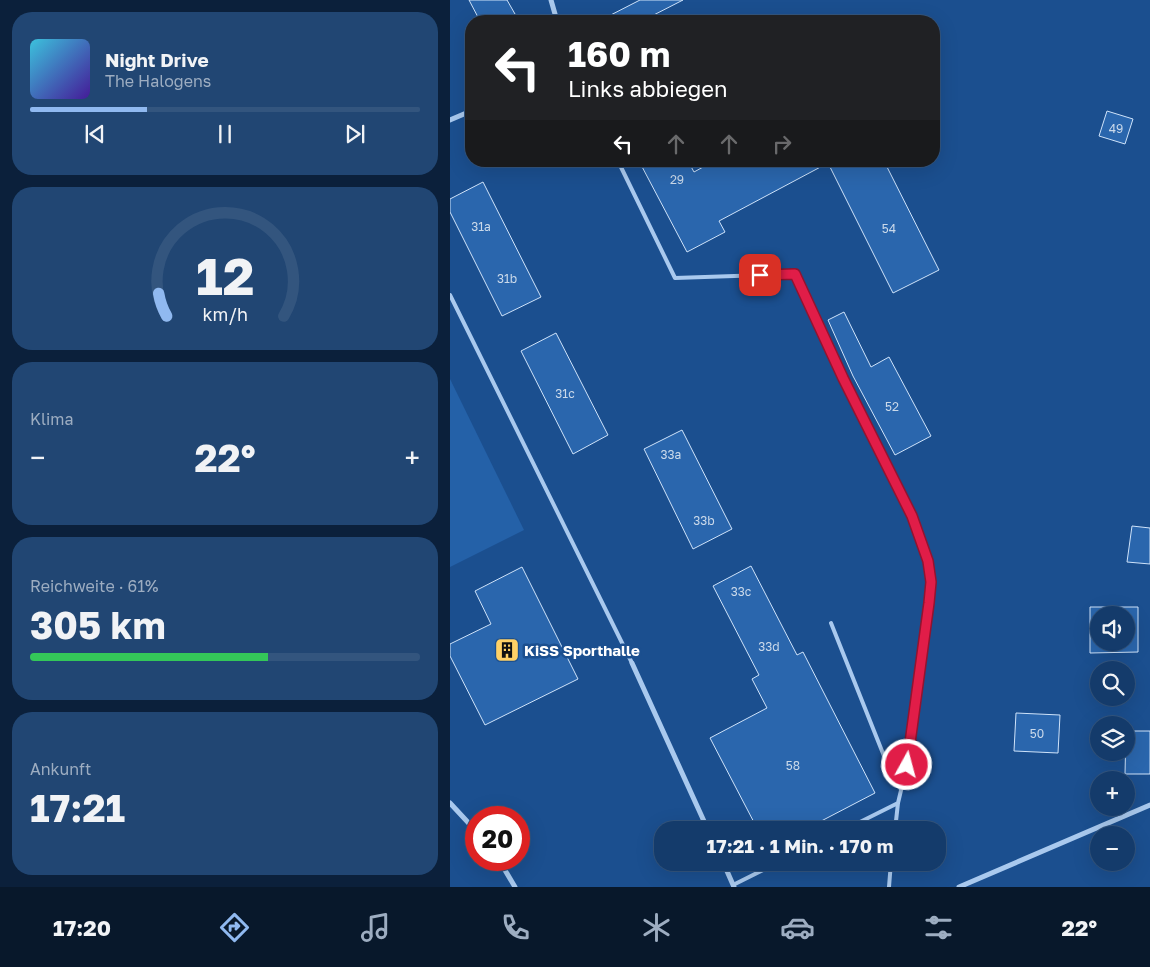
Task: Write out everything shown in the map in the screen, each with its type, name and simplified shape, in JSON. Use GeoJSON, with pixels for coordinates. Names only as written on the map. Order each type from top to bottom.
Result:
{"type":"FeatureCollection","features":[{"type":"Feature","properties":{"kind":"street"},"geometry":{"type":"LineString","coordinates":[[552,0],[556,15]]}},
{"type":"Feature","properties":{"kind":"street"},"geometry":{"type":"LineString","coordinates":[[450,120],[465,114]]}},
{"type":"Feature","properties":{"kind":"street"},"geometry":{"type":"LineString","coordinates":[[632,663],[704,821]]}},
{"type":"Feature","properties":{"kind":"street"},"geometry":{"type":"LineString","coordinates":[[450,803],[465,819]]}},
{"type":"Feature","properties":{"kind":"street"},"geometry":{"type":"LineString","coordinates":[[959,887],[1150,804]]}},
{"type":"Feature","properties":{"kind":"street"},"geometry":{"type":"LineString","coordinates":[[506,871],[515,887]]}},
{"type":"Feature","properties":{"kind":"street"},"geometry":{"type":"LineString","coordinates":[[727,871],[734,886]]}},
{"type":"Feature","properties":{"kind":"lane"},"geometry":{"type":"LineString","coordinates":[[621,167],[675,278],[795,274],[843,378],[912,516],[928,561],[931,582],[907,765],[898,803],[896,821]]}},
{"type":"Feature","properties":{"kind":"lane"},"geometry":{"type":"LineString","coordinates":[[450,295],[632,663]]}},
{"type":"Feature","properties":{"kind":"lane"},"geometry":{"type":"LineString","coordinates":[[831,623],[884,756],[901,790]]}},
{"type":"Feature","properties":{"kind":"lane"},"geometry":{"type":"LineString","coordinates":[[862,821],[898,803]]}},
{"type":"Feature","properties":{"kind":"lane"},"geometry":{"type":"LineString","coordinates":[[734,886],[762,871]]}},
{"type":"Feature","properties":{"kind":"lane"},"geometry":{"type":"LineString","coordinates":[[889,887],[890,871]]}},
{"type":"Feature","properties":{"kind":"shaded area"},"geometry":{"type":"Polygon","coordinates":[[[450,379],[524,530],[450,567],[450,379]]]}},
{"type":"Feature","properties":{"kind":"building"},"geometry":{"type":"Polygon","coordinates":[[[469,0],[507,0],[516,15],[477,15],[469,0]]]}},
{"type":"Feature","properties":{"kind":"building"},"geometry":{"type":"Polygon","coordinates":[[[640,0],[683,0],[654,15],[611,15],[640,0]]]}},
{"type":"Feature","properties":{"kind":"building"},"geometry":{"type":"Polygon","coordinates":[[[1107,111],[1133,119],[1125,144],[1099,136],[1107,111]]]}},
{"type":"Feature","properties":{"kind":"building"},"geometry":{"type":"Polygon","coordinates":[[[642,167],[691,167],[694,172],[703,167],[820,167],[719,221],[725,232],[687,252],[642,167]]]}},
{"type":"Feature","properties":{"kind":"building"},"geometry":{"type":"Polygon","coordinates":[[[830,167],[887,167],[939,270],[893,293],[830,167]]]}},
{"type":"Feature","properties":{"kind":"building"},"geometry":{"type":"Polygon","coordinates":[[[483,182],[541,297],[502,316],[450,212],[450,199],[483,182]]]}},
{"type":"Feature","properties":{"kind":"building"},"geometry":{"type":"Polygon","coordinates":[[[844,312],[871,367],[889,357],[931,436],[895,455],[853,376],[828,320],[844,312]]]}},
{"type":"Feature","properties":{"kind":"building"},"geometry":{"type":"Polygon","coordinates":[[[556,333],[608,435],[573,454],[521,351],[556,333]]]}},
{"type":"Feature","properties":{"kind":"building"},"geometry":{"type":"Polygon","coordinates":[[[682,430],[732,529],[693,549],[644,449],[682,430]]]}},
{"type":"Feature","properties":{"kind":"building"},"geometry":{"type":"Polygon","coordinates":[[[1132,526],[1150,528],[1150,564],[1127,562],[1132,526]]]}},
{"type":"Feature","properties":{"kind":"building"},"geometry":{"type":"Polygon","coordinates":[[[751,566],[797,655],[803,652],[875,793],[821,821],[753,821],[710,738],[767,708],[752,679],[759,675],[713,586],[751,566]]]}},
{"type":"Feature","properties":{"kind":"building","name":"KiSS Sporthalle"},"geometry":{"type":"Polygon","coordinates":[[[522,567],[578,679],[485,725],[450,656],[450,644],[491,624],[475,591],[522,567]]]}},
{"type":"Feature","properties":{"kind":"building"},"geometry":{"type":"Polygon","coordinates":[[[1135,607],[1138,607],[1138,652],[1090,653],[1090,651],[1135,651],[1135,607]]]}},
{"type":"Feature","properties":{"kind":"building"},"geometry":{"type":"Polygon","coordinates":[[[1016,713],[1060,715],[1058,753],[1014,751],[1016,713]]]}},
{"type":"Feature","properties":{"kind":"building"},"geometry":{"type":"Polygon","coordinates":[[[1135,731],[1150,731],[1150,774],[1135,774],[1135,771],[1125,771],[1125,761],[1135,761],[1135,731]]]}},
{"type":"Feature","properties":{"kind":"place","name":"KiSS Sporthalle"},"geometry":{"type":"Point","coordinates":[507,650]}},
{"type":"Feature","properties":{"kind":"route"},"geometry":{"type":"LineString","coordinates":[[760,275],[795,274],[843,378],[912,516],[928,561],[931,582],[929,603],[907,765]]}}]}
